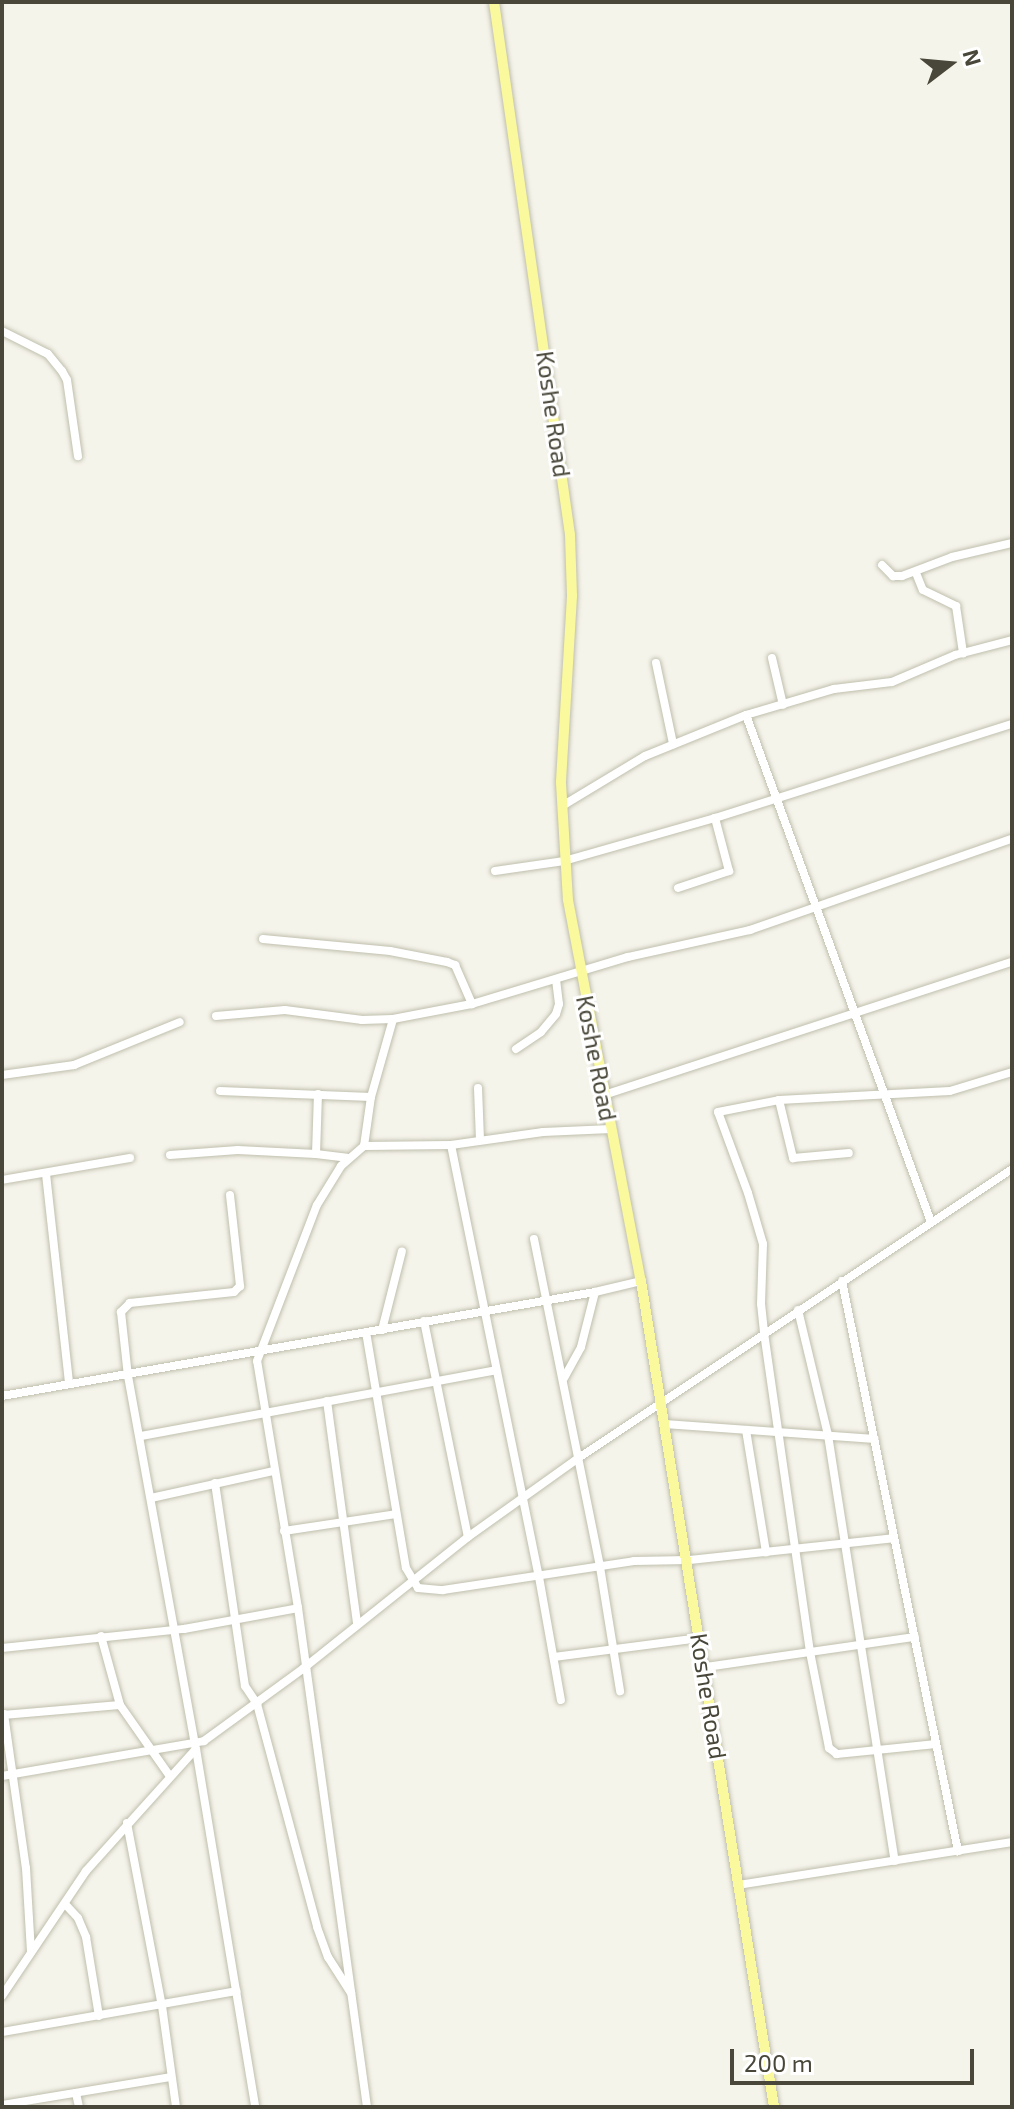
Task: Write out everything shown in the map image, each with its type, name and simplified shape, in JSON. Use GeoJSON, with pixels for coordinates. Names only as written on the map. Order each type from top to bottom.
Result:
{"type":"FeatureCollection","features":[{"type":"Feature","properties":{"kind":"main road","name":"Koshe Road"},"geometry":{"type":"LineString","coordinates":[[494,2],[570,535],[572,596],[562,806],[564,861],[580,973],[641,1281],[689,1560],[774,2107]]}},
{"type":"Feature","properties":{"kind":"street"},"geometry":{"type":"LineString","coordinates":[[2,331],[48,354],[62,371],[78,456]]}},
{"type":"Feature","properties":{"kind":"street"},"geometry":{"type":"LineString","coordinates":[[882,565],[897,577],[916,573],[952,557],[1012,543]]}},
{"type":"Feature","properties":{"kind":"street"},"geometry":{"type":"LineString","coordinates":[[916,573],[923,590],[956,606],[963,653]]}},
{"type":"Feature","properties":{"kind":"street"},"geometry":{"type":"LineString","coordinates":[[562,806],[673,744],[746,715],[834,689],[892,682],[963,653],[1012,640]]}},
{"type":"Feature","properties":{"kind":"street"},"geometry":{"type":"LineString","coordinates":[[772,658],[783,705]]}},
{"type":"Feature","properties":{"kind":"street"},"geometry":{"type":"LineString","coordinates":[[656,663],[673,744]]}},
{"type":"Feature","properties":{"kind":"street"},"geometry":{"type":"LineString","coordinates":[[746,715],[931,1222]]}},
{"type":"Feature","properties":{"kind":"street"},"geometry":{"type":"LineString","coordinates":[[495,871],[564,861],[775,801],[1012,724]]}},
{"type":"Feature","properties":{"kind":"street"},"geometry":{"type":"LineString","coordinates":[[678,888],[729,871],[715,818]]}},
{"type":"Feature","properties":{"kind":"street"},"geometry":{"type":"LineString","coordinates":[[216,1016],[285,1010],[362,1020],[393,1019],[472,1004],[628,957],[750,930],[1012,839]]}},
{"type":"Feature","properties":{"kind":"street"},"geometry":{"type":"LineString","coordinates":[[263,939],[390,951],[447,962],[455,965],[472,1004]]}},
{"type":"Feature","properties":{"kind":"street"},"geometry":{"type":"LineString","coordinates":[[604,1095],[1012,962]]}},
{"type":"Feature","properties":{"kind":"street"},"geometry":{"type":"LineString","coordinates":[[516,1049],[541,1032],[556,1014],[559,1004],[556,980]]}},
{"type":"Feature","properties":{"kind":"street"},"geometry":{"type":"LineString","coordinates":[[364,1146],[371,1097],[393,1019]]}},
{"type":"Feature","properties":{"kind":"street"},"geometry":{"type":"LineString","coordinates":[[2,1075],[74,1065],[180,1022]]}},
{"type":"Feature","properties":{"kind":"street"},"geometry":{"type":"LineString","coordinates":[[936,1744],[837,1754],[829,1748],[810,1652],[764,1332],[763,1244],[718,1112],[779,1100],[964,1088],[1012,1072]]}},
{"type":"Feature","properties":{"kind":"street"},"geometry":{"type":"LineString","coordinates":[[478,1088],[480,1140]]}},
{"type":"Feature","properties":{"kind":"street"},"geometry":{"type":"LineString","coordinates":[[220,1091],[371,1097]]}},
{"type":"Feature","properties":{"kind":"street"},"geometry":{"type":"LineString","coordinates":[[316,1154],[318,1094]]}},
{"type":"Feature","properties":{"kind":"street"},"geometry":{"type":"LineString","coordinates":[[779,1100],[793,1158],[849,1153]]}},
{"type":"Feature","properties":{"kind":"street"},"geometry":{"type":"LineString","coordinates":[[367,2107],[298,1608],[257,1370],[260,1352],[326,1187],[347,1158],[364,1146],[451,1145],[543,1132],[611,1129]]}},
{"type":"Feature","properties":{"kind":"street"},"geometry":{"type":"LineString","coordinates":[[451,1145],[561,1700]]}},
{"type":"Feature","properties":{"kind":"street"},"geometry":{"type":"LineString","coordinates":[[170,1155],[252,1150],[347,1158]]}},
{"type":"Feature","properties":{"kind":"street"},"geometry":{"type":"LineString","coordinates":[[2,1180],[130,1158]]}},
{"type":"Feature","properties":{"kind":"street"},"geometry":{"type":"LineString","coordinates":[[2,1996],[86,1871],[195,1746],[257,1704],[468,1537],[577,1459],[1012,1169]]}},
{"type":"Feature","properties":{"kind":"street"},"geometry":{"type":"LineString","coordinates":[[46,1174],[69,1384]]}},
{"type":"Feature","properties":{"kind":"street"},"geometry":{"type":"LineString","coordinates":[[230,1195],[240,1286],[234,1292],[123,1306],[121,1312],[128,1376],[195,1746],[255,2107]]}},
{"type":"Feature","properties":{"kind":"street"},"geometry":{"type":"LineString","coordinates":[[534,1239],[600,1567],[620,1691]]}},
{"type":"Feature","properties":{"kind":"street"},"geometry":{"type":"LineString","coordinates":[[382,1330],[402,1251]]}},
{"type":"Feature","properties":{"kind":"street"},"geometry":{"type":"LineString","coordinates":[[2,1396],[595,1292],[641,1281]]}},
{"type":"Feature","properties":{"kind":"street"},"geometry":{"type":"LineString","coordinates":[[842,1281],[958,1851]]}},
{"type":"Feature","properties":{"kind":"street"},"geometry":{"type":"LineString","coordinates":[[564,1379],[581,1347],[595,1292]]}},
{"type":"Feature","properties":{"kind":"street"},"geometry":{"type":"LineString","coordinates":[[798,1310],[828,1435],[895,1861]]}},
{"type":"Feature","properties":{"kind":"street"},"geometry":{"type":"LineString","coordinates":[[424,1321],[468,1537]]}},
{"type":"Feature","properties":{"kind":"street"},"geometry":{"type":"LineString","coordinates":[[366,1332],[396,1514],[412,1581],[418,1588],[443,1590],[634,1561],[689,1560],[894,1538]]}},
{"type":"Feature","properties":{"kind":"street"},"geometry":{"type":"LineString","coordinates":[[141,1436],[496,1370]]}},
{"type":"Feature","properties":{"kind":"street"},"geometry":{"type":"LineString","coordinates":[[327,1401],[357,1623]]}},
{"type":"Feature","properties":{"kind":"street"},"geometry":{"type":"LineString","coordinates":[[665,1424],[874,1439]]}},
{"type":"Feature","properties":{"kind":"street"},"geometry":{"type":"LineString","coordinates":[[746,1430],[766,1552]]}},
{"type":"Feature","properties":{"kind":"street"},"geometry":{"type":"LineString","coordinates":[[151,1498],[274,1471]]}},
{"type":"Feature","properties":{"kind":"street"},"geometry":{"type":"LineString","coordinates":[[215,1483],[245,1686],[257,1704],[317,1927],[328,1957],[352,1995]]}},
{"type":"Feature","properties":{"kind":"street"},"geometry":{"type":"LineString","coordinates":[[284,1531],[396,1514]]}},
{"type":"Feature","properties":{"kind":"street"},"geometry":{"type":"LineString","coordinates":[[2,1648],[235,1620],[298,1608]]}},
{"type":"Feature","properties":{"kind":"street"},"geometry":{"type":"LineString","coordinates":[[101,1636],[120,1705],[169,1775]]}},
{"type":"Feature","properties":{"kind":"street"},"geometry":{"type":"LineString","coordinates":[[706,1667],[915,1637]]}},
{"type":"Feature","properties":{"kind":"street"},"geometry":{"type":"LineString","coordinates":[[554,1657],[700,1638]]}},
{"type":"Feature","properties":{"kind":"street"},"geometry":{"type":"LineString","coordinates":[[31,1952],[26,1868],[7,1775],[3,1715],[120,1705]]}},
{"type":"Feature","properties":{"kind":"street"},"geometry":{"type":"LineString","coordinates":[[7,1775],[195,1746]]}},
{"type":"Feature","properties":{"kind":"street"},"geometry":{"type":"LineString","coordinates":[[127,1823],[162,2006],[176,2107]]}},
{"type":"Feature","properties":{"kind":"street"},"geometry":{"type":"LineString","coordinates":[[738,1885],[1012,1842]]}},
{"type":"Feature","properties":{"kind":"street"},"geometry":{"type":"LineString","coordinates":[[65,1904],[78,1918],[86,1937],[99,2016]]}},
{"type":"Feature","properties":{"kind":"street"},"geometry":{"type":"LineString","coordinates":[[2,2032],[236,1991]]}},
{"type":"Feature","properties":{"kind":"street"},"geometry":{"type":"LineString","coordinates":[[2,2106],[171,2077]]}},
{"type":"Feature","properties":{"kind":"street"},"geometry":{"type":"LineString","coordinates":[[76,2093],[79,2107]]}}]}
